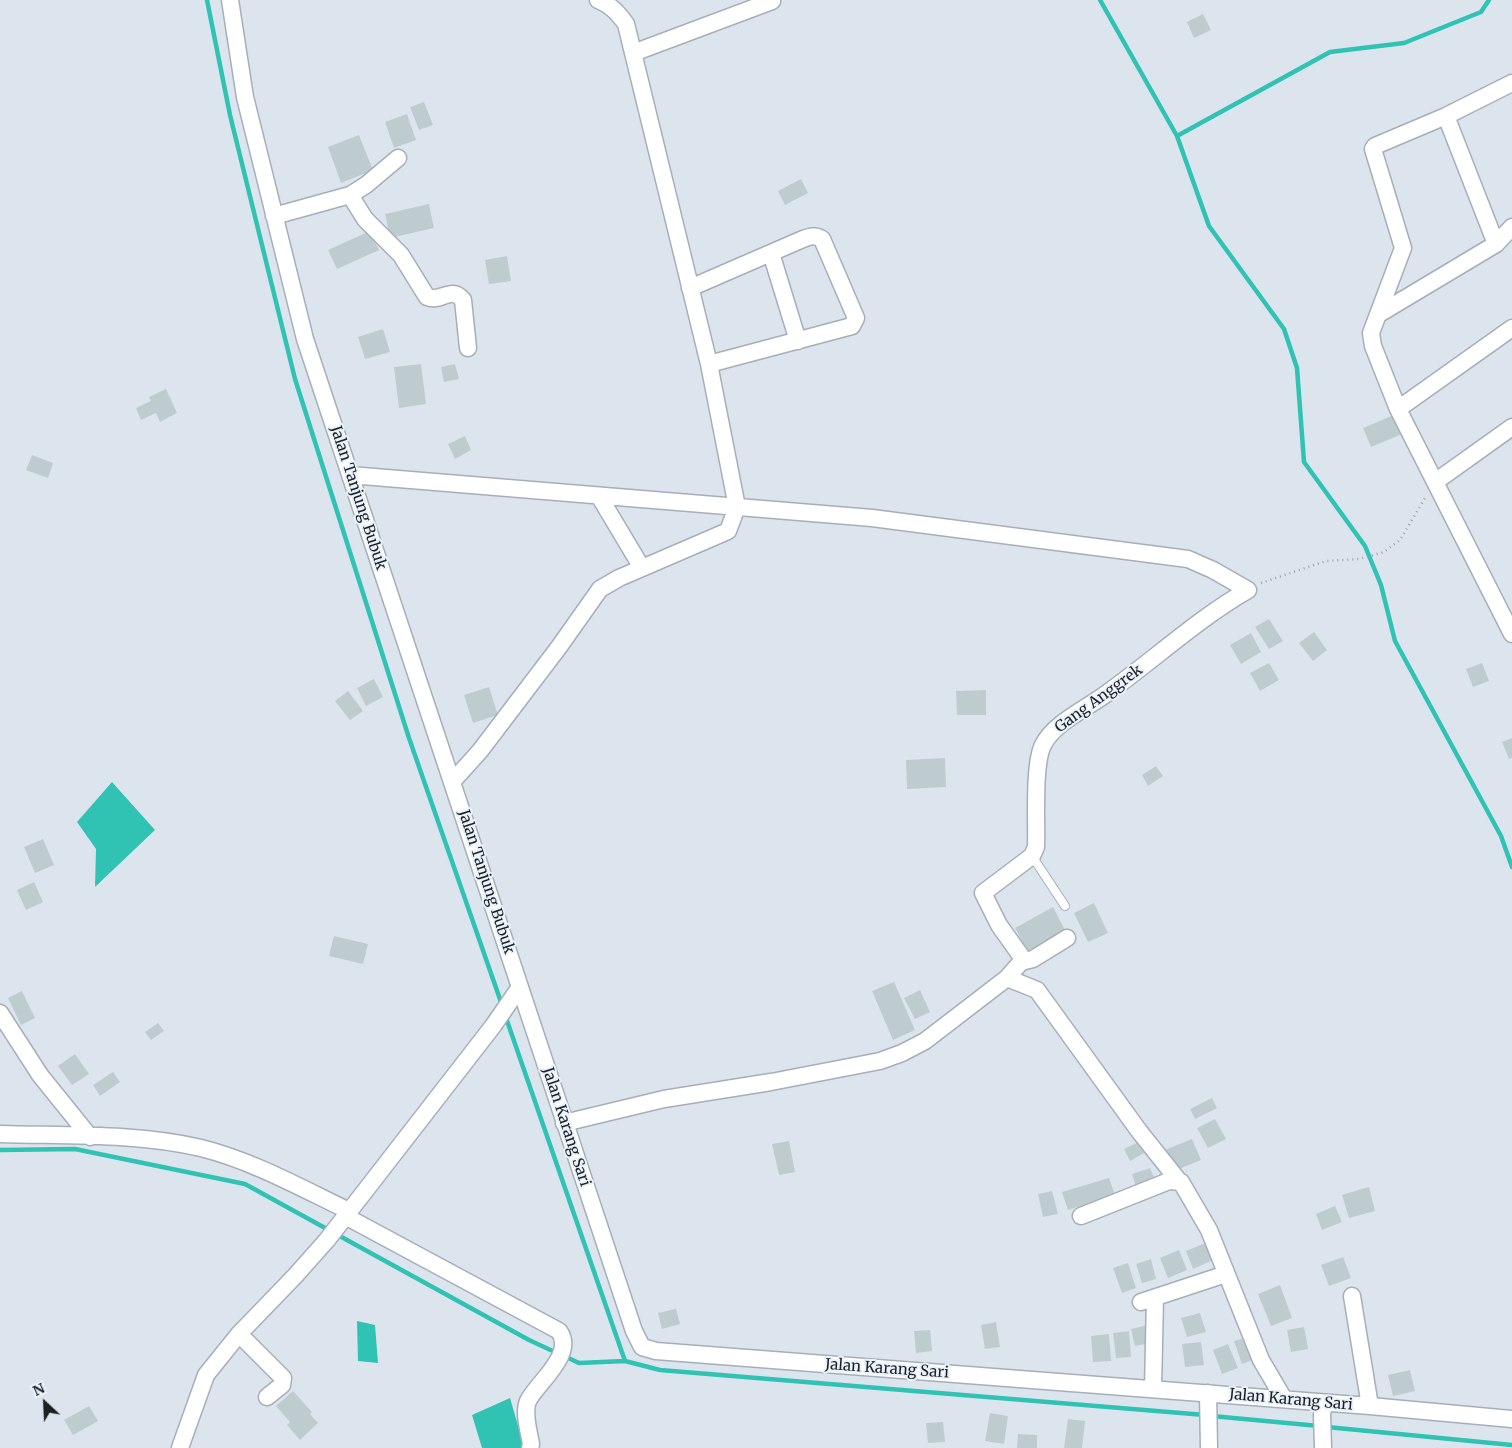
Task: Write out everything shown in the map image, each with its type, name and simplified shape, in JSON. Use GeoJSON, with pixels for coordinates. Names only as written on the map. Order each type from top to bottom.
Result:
{"type":"FeatureCollection","features":[{"type":"Feature","properties":{"kind":"street","name":"Jalan Tanjung Bubuk"},"geometry":{"type":"LineString","coordinates":[[230,0],[245,97],[305,339],[452,782],[516,993]]}},
{"type":"Feature","properties":{"kind":"street"},"geometry":{"type":"LineString","coordinates":[[452,782],[491,736],[559,647],[600,589],[619,578],[728,532],[737,507],[709,364],[626,24],[617,11],[598,0]]}},
{"type":"Feature","properties":{"kind":"street"},"geometry":{"type":"LineString","coordinates":[[633,53],[772,1]]}},
{"type":"Feature","properties":{"kind":"street"},"geometry":{"type":"LineString","coordinates":[[1512,83],[1446,116],[1375,146],[1372,149],[1403,248],[1372,333],[1373,346],[1398,409],[1512,634]]}},
{"type":"Feature","properties":{"kind":"street"},"geometry":{"type":"LineString","coordinates":[[1446,116],[1496,244]]}},
{"type":"Feature","properties":{"kind":"street"},"geometry":{"type":"LineString","coordinates":[[274,216],[350,195],[366,185],[398,158]]}},
{"type":"Feature","properties":{"kind":"street"},"geometry":{"type":"LineString","coordinates":[[350,195],[365,219],[401,255],[427,297],[433,298],[451,293],[458,294],[461,297],[463,300],[468,348]]}},
{"type":"Feature","properties":{"kind":"street"},"geometry":{"type":"LineString","coordinates":[[1379,314],[1496,244],[1512,226]]}},
{"type":"Feature","properties":{"kind":"street"},"geometry":{"type":"LineString","coordinates":[[690,288],[812,236],[822,239],[856,318],[852,326],[709,364]]}},
{"type":"Feature","properties":{"kind":"street"},"geometry":{"type":"LineString","coordinates":[[771,253],[798,341]]}},
{"type":"Feature","properties":{"kind":"street"},"geometry":{"type":"LineString","coordinates":[[1398,409],[1512,328]]}},
{"type":"Feature","properties":{"kind":"street"},"geometry":{"type":"LineString","coordinates":[[1435,482],[1512,427]]}},
{"type":"Feature","properties":{"kind":"street"},"geometry":{"type":"LineString","coordinates":[[350,476],[737,507]]}},
{"type":"Feature","properties":{"kind":"street"},"geometry":{"type":"LineString","coordinates":[[599,496],[642,568]]}},
{"type":"Feature","properties":{"kind":"street","name":"Gang Anggrek"},"geometry":{"type":"LineString","coordinates":[[737,507],[872,518],[1188,559],[1214,570],[1248,590],[1209,616],[1109,692],[1054,730],[1043,746],[1038,765],[1036,847],[1032,856]]}},
{"type":"Feature","properties":{"kind":"street"},"geometry":{"type":"LineString","coordinates":[[1021,962],[1021,956],[999,925],[983,893],[1032,856]]}},
{"type":"Feature","properties":{"kind":"street"},"geometry":{"type":"LineString","coordinates":[[564,1123],[664,1099],[771,1082],[880,1061],[902,1053],[925,1042],[1007,978],[1021,962],[1033,959],[1068,938]]}},
{"type":"Feature","properties":{"kind":"street"},"geometry":{"type":"LineString","coordinates":[[1007,978],[1037,990],[1133,1123],[1181,1182],[1209,1230],[1261,1360],[1284,1399]]}},
{"type":"Feature","properties":{"kind":"street"},"geometry":{"type":"LineString","coordinates":[[180,1448],[206,1375],[239,1334],[327,1240],[493,1026],[516,993]]}},
{"type":"Feature","properties":{"kind":"street","name":"Jalan Karang Sari"},"geometry":{"type":"LineString","coordinates":[[516,993],[564,1123],[634,1331],[642,1347],[647,1350],[1153,1389],[1208,1399],[1284,1399],[1323,1409],[1370,1406],[1512,1419]]}},
{"type":"Feature","properties":{"kind":"street"},"geometry":{"type":"LineString","coordinates":[[0,1013],[40,1075],[90,1137]]}},
{"type":"Feature","properties":{"kind":"street"},"geometry":{"type":"LineString","coordinates":[[0,1134],[161,1140],[203,1149],[251,1164],[559,1331],[564,1340],[563,1347],[550,1374],[528,1400],[526,1408],[530,1448]]}},
{"type":"Feature","properties":{"kind":"street"},"geometry":{"type":"LineString","coordinates":[[1081,1216],[1169,1181],[1178,1180]]}},
{"type":"Feature","properties":{"kind":"street"},"geometry":{"type":"LineString","coordinates":[[1153,1389],[1148,1300],[1226,1274]]}},
{"type":"Feature","properties":{"kind":"street"},"geometry":{"type":"LineString","coordinates":[[1352,1296],[1370,1406]]}},
{"type":"Feature","properties":{"kind":"street"},"geometry":{"type":"LineString","coordinates":[[239,1334],[283,1378],[282,1385],[267,1397]]}},
{"type":"Feature","properties":{"kind":"street"},"geometry":{"type":"LineString","coordinates":[[1208,1399],[1209,1448]]}},
{"type":"Feature","properties":{"kind":"street"},"geometry":{"type":"LineString","coordinates":[[1323,1409],[1323,1447]]}},
{"type":"Feature","properties":{"kind":"lane"},"geometry":{"type":"LineString","coordinates":[[1032,856],[1065,906]]}},
{"type":"Feature","properties":{"kind":"path"},"geometry":{"type":"LineString","coordinates":[[1263,582],[1326,561],[1359,559],[1384,552],[1400,540],[1435,482]]}},
{"type":"Feature","properties":{"kind":"shaded area"},"geometry":{"type":"Polygon","coordinates":[[[112,782],[155,830],[95,887],[96,849],[77,822],[112,782]]]}},
{"type":"Feature","properties":{"kind":"shaded area"},"geometry":{"type":"Polygon","coordinates":[[[357,1321],[375,1325],[378,1363],[358,1361],[357,1321]]]}},
{"type":"Feature","properties":{"kind":"shaded area"},"geometry":{"type":"Polygon","coordinates":[[[510,1398],[524,1446],[521,1448],[482,1448],[472,1415],[510,1398]]]}},
{"type":"Feature","properties":{"kind":"building"},"geometry":{"type":"Polygon","coordinates":[[[1203,14],[1211,30],[1194,38],[1187,22],[1203,14]]]}},
{"type":"Feature","properties":{"kind":"building"},"geometry":{"type":"Polygon","coordinates":[[[424,102],[433,125],[419,130],[410,107],[424,102]]]}},
{"type":"Feature","properties":{"kind":"building"},"geometry":{"type":"Polygon","coordinates":[[[407,114],[416,140],[394,148],[385,122],[407,114]]]}},
{"type":"Feature","properties":{"kind":"building"},"geometry":{"type":"Polygon","coordinates":[[[359,135],[373,170],[341,183],[328,147],[359,135]]]}},
{"type":"Feature","properties":{"kind":"building"},"geometry":{"type":"Polygon","coordinates":[[[801,179],[808,193],[785,205],[778,191],[801,179]]]}},
{"type":"Feature","properties":{"kind":"building"},"geometry":{"type":"Polygon","coordinates":[[[429,204],[434,228],[390,238],[385,214],[429,204]]]}},
{"type":"Feature","properties":{"kind":"building"},"geometry":{"type":"Polygon","coordinates":[[[370,231],[379,250],[337,269],[328,250],[370,231]]]}},
{"type":"Feature","properties":{"kind":"building"},"geometry":{"type":"Polygon","coordinates":[[[507,256],[511,281],[489,284],[485,260],[507,256]]]}},
{"type":"Feature","properties":{"kind":"building"},"geometry":{"type":"Polygon","coordinates":[[[383,329],[390,352],[365,359],[358,337],[383,329]]]}},
{"type":"Feature","properties":{"kind":"building"},"geometry":{"type":"Polygon","coordinates":[[[421,364],[426,404],[399,408],[394,367],[421,364]]]}},
{"type":"Feature","properties":{"kind":"building"},"geometry":{"type":"Polygon","coordinates":[[[455,364],[459,379],[444,382],[441,367],[455,364]]]}},
{"type":"Feature","properties":{"kind":"building"},"geometry":{"type":"Polygon","coordinates":[[[166,389],[177,413],[160,422],[156,413],[141,420],[136,408],[151,401],[149,397],[166,389]]]}},
{"type":"Feature","properties":{"kind":"building"},"geometry":{"type":"Polygon","coordinates":[[[1394,415],[1402,434],[1371,447],[1363,428],[1394,415]]]}},
{"type":"Feature","properties":{"kind":"building"},"geometry":{"type":"Polygon","coordinates":[[[465,436],[471,450],[455,459],[448,444],[465,436]]]}},
{"type":"Feature","properties":{"kind":"building"},"geometry":{"type":"Polygon","coordinates":[[[32,455],[53,463],[48,478],[26,470],[32,455]]]}},
{"type":"Feature","properties":{"kind":"building"},"geometry":{"type":"Polygon","coordinates":[[[1269,619],[1283,641],[1269,649],[1255,627],[1269,619]]]}},
{"type":"Feature","properties":{"kind":"building"},"geometry":{"type":"Polygon","coordinates":[[[1314,632],[1327,650],[1313,661],[1299,643],[1314,632]]]}},
{"type":"Feature","properties":{"kind":"building"},"geometry":{"type":"Polygon","coordinates":[[[1251,633],[1261,652],[1241,664],[1230,645],[1251,633]]]}},
{"type":"Feature","properties":{"kind":"building"},"geometry":{"type":"Polygon","coordinates":[[[1269,663],[1279,680],[1260,691],[1250,673],[1269,663]]]}},
{"type":"Feature","properties":{"kind":"building"},"geometry":{"type":"Polygon","coordinates":[[[1482,663],[1489,681],[1473,687],[1466,669],[1482,663]]]}},
{"type":"Feature","properties":{"kind":"building"},"geometry":{"type":"Polygon","coordinates":[[[374,679],[383,697],[366,706],[357,688],[374,679]]]}},
{"type":"Feature","properties":{"kind":"building"},"geometry":{"type":"Polygon","coordinates":[[[489,687],[498,715],[473,723],[464,695],[489,687]]]}},
{"type":"Feature","properties":{"kind":"building"},"geometry":{"type":"Polygon","coordinates":[[[986,690],[986,715],[957,715],[956,691],[986,690]]]}},
{"type":"Feature","properties":{"kind":"building"},"geometry":{"type":"Polygon","coordinates":[[[348,691],[363,711],[350,720],[335,701],[348,691]]]}},
{"type":"Feature","properties":{"kind":"building"},"geometry":{"type":"Polygon","coordinates":[[[1512,738],[1512,758],[1509,759],[1502,742],[1512,738]]]}},
{"type":"Feature","properties":{"kind":"building"},"geometry":{"type":"Polygon","coordinates":[[[945,758],[946,787],[907,789],[906,760],[945,758]]]}},
{"type":"Feature","properties":{"kind":"building"},"geometry":{"type":"Polygon","coordinates":[[[1156,766],[1163,776],[1148,786],[1142,775],[1156,766]]]}},
{"type":"Feature","properties":{"kind":"building"},"geometry":{"type":"Polygon","coordinates":[[[43,839],[54,865],[35,873],[24,847],[43,839]]]}},
{"type":"Feature","properties":{"kind":"building"},"geometry":{"type":"Polygon","coordinates":[[[34,882],[43,902],[26,910],[17,890],[34,882]]]}},
{"type":"Feature","properties":{"kind":"building"},"geometry":{"type":"Polygon","coordinates":[[[1094,903],[1108,933],[1088,942],[1074,913],[1094,903]]]}},
{"type":"Feature","properties":{"kind":"building"},"geometry":{"type":"Polygon","coordinates":[[[1053,907],[1066,932],[1028,952],[1015,928],[1053,907]]]}},
{"type":"Feature","properties":{"kind":"building"},"geometry":{"type":"Polygon","coordinates":[[[334,936],[368,944],[363,964],[329,956],[334,936]]]}},
{"type":"Feature","properties":{"kind":"building"},"geometry":{"type":"Polygon","coordinates":[[[894,982],[915,1030],[893,1040],[872,991],[894,982]]]}},
{"type":"Feature","properties":{"kind":"building"},"geometry":{"type":"Polygon","coordinates":[[[920,990],[930,1012],[915,1019],[904,998],[920,990]]]}},
{"type":"Feature","properties":{"kind":"building"},"geometry":{"type":"Polygon","coordinates":[[[22,991],[35,1018],[21,1025],[8,998],[22,991]]]}},
{"type":"Feature","properties":{"kind":"building"},"geometry":{"type":"Polygon","coordinates":[[[158,1023],[164,1031],[151,1040],[145,1032],[158,1023]]]}},
{"type":"Feature","properties":{"kind":"building"},"geometry":{"type":"Polygon","coordinates":[[[75,1054],[89,1074],[72,1085],[58,1066],[75,1054]]]}},
{"type":"Feature","properties":{"kind":"building"},"geometry":{"type":"Polygon","coordinates":[[[113,1072],[120,1082],[100,1096],[93,1085],[113,1072]]]}},
{"type":"Feature","properties":{"kind":"building"},"geometry":{"type":"Polygon","coordinates":[[[1212,1098],[1217,1108],[1195,1119],[1190,1109],[1212,1098]]]}},
{"type":"Feature","properties":{"kind":"building"},"geometry":{"type":"Polygon","coordinates":[[[1215,1119],[1226,1139],[1208,1148],[1197,1128],[1215,1119]]]}},
{"type":"Feature","properties":{"kind":"building"},"geometry":{"type":"Polygon","coordinates":[[[1192,1139],[1201,1160],[1174,1171],[1165,1150],[1192,1139]]]}},
{"type":"Feature","properties":{"kind":"building"},"geometry":{"type":"Polygon","coordinates":[[[789,1141],[795,1172],[779,1175],[772,1144],[789,1141]]]}},
{"type":"Feature","properties":{"kind":"building"},"geometry":{"type":"Polygon","coordinates":[[[1139,1142],[1144,1153],[1130,1161],[1124,1149],[1139,1142]]]}},
{"type":"Feature","properties":{"kind":"building"},"geometry":{"type":"Polygon","coordinates":[[[1150,1168],[1155,1180],[1136,1187],[1132,1174],[1150,1168]]]}},
{"type":"Feature","properties":{"kind":"building"},"geometry":{"type":"Polygon","coordinates":[[[1109,1178],[1115,1195],[1068,1210],[1062,1192],[1109,1178]]]}},
{"type":"Feature","properties":{"kind":"building"},"geometry":{"type":"Polygon","coordinates":[[[1369,1187],[1375,1211],[1349,1218],[1342,1195],[1369,1187]]]}},
{"type":"Feature","properties":{"kind":"building"},"geometry":{"type":"Polygon","coordinates":[[[1052,1191],[1058,1214],[1043,1217],[1038,1194],[1052,1191]]]}},
{"type":"Feature","properties":{"kind":"building"},"geometry":{"type":"Polygon","coordinates":[[[1335,1206],[1342,1222],[1322,1230],[1316,1214],[1335,1206]]]}},
{"type":"Feature","properties":{"kind":"building"},"geometry":{"type":"Polygon","coordinates":[[[1208,1242],[1215,1259],[1193,1269],[1186,1251],[1208,1242]]]}},
{"type":"Feature","properties":{"kind":"building"},"geometry":{"type":"Polygon","coordinates":[[[1179,1250],[1187,1270],[1168,1278],[1160,1258],[1179,1250]]]}},
{"type":"Feature","properties":{"kind":"building"},"geometry":{"type":"Polygon","coordinates":[[[1343,1257],[1351,1278],[1329,1286],[1321,1265],[1343,1257]]]}},
{"type":"Feature","properties":{"kind":"building"},"geometry":{"type":"Polygon","coordinates":[[[1151,1259],[1156,1279],[1142,1283],[1136,1264],[1151,1259]]]}},
{"type":"Feature","properties":{"kind":"building"},"geometry":{"type":"Polygon","coordinates":[[[1128,1263],[1136,1288],[1122,1293],[1113,1268],[1128,1263]]]}},
{"type":"Feature","properties":{"kind":"building"},"geometry":{"type":"Polygon","coordinates":[[[1280,1285],[1292,1318],[1271,1326],[1258,1294],[1280,1285]]]}},
{"type":"Feature","properties":{"kind":"building"},"geometry":{"type":"Polygon","coordinates":[[[676,1309],[680,1324],[662,1329],[658,1313],[676,1309]]]}},
{"type":"Feature","properties":{"kind":"building"},"geometry":{"type":"Polygon","coordinates":[[[1200,1313],[1206,1332],[1187,1337],[1181,1318],[1200,1313]]]}},
{"type":"Feature","properties":{"kind":"building"},"geometry":{"type":"Polygon","coordinates":[[[996,1322],[1000,1347],[985,1349],[981,1325],[996,1322]]]}},
{"type":"Feature","properties":{"kind":"building"},"geometry":{"type":"Polygon","coordinates":[[[1148,1325],[1151,1343],[1135,1346],[1131,1329],[1148,1325]]]}},
{"type":"Feature","properties":{"kind":"building"},"geometry":{"type":"Polygon","coordinates":[[[1304,1327],[1308,1349],[1291,1352],[1287,1330],[1304,1327]]]}},
{"type":"Feature","properties":{"kind":"building"},"geometry":{"type":"Polygon","coordinates":[[[930,1330],[932,1351],[916,1353],[914,1331],[930,1330]]]}},
{"type":"Feature","properties":{"kind":"building"},"geometry":{"type":"Polygon","coordinates":[[[1129,1331],[1131,1357],[1116,1358],[1113,1333],[1129,1331]]]}},
{"type":"Feature","properties":{"kind":"building"},"geometry":{"type":"Polygon","coordinates":[[[1109,1334],[1111,1361],[1093,1362],[1091,1336],[1109,1334]]]}},
{"type":"Feature","properties":{"kind":"building"},"geometry":{"type":"Polygon","coordinates":[[[1248,1337],[1255,1359],[1242,1364],[1234,1341],[1248,1337]]]}},
{"type":"Feature","properties":{"kind":"building"},"geometry":{"type":"Polygon","coordinates":[[[1201,1342],[1204,1365],[1185,1367],[1182,1344],[1201,1342]]]}},
{"type":"Feature","properties":{"kind":"building"},"geometry":{"type":"Polygon","coordinates":[[[1228,1344],[1238,1368],[1222,1374],[1213,1350],[1228,1344]]]}},
{"type":"Feature","properties":{"kind":"building"},"geometry":{"type":"Polygon","coordinates":[[[1410,1370],[1415,1391],[1393,1396],[1388,1375],[1410,1370]]]}},
{"type":"Feature","properties":{"kind":"building"},"geometry":{"type":"Polygon","coordinates":[[[293,1391],[312,1412],[310,1414],[318,1423],[300,1440],[287,1425],[290,1422],[276,1406],[293,1391]]]}},
{"type":"Feature","properties":{"kind":"building"},"geometry":{"type":"Polygon","coordinates":[[[89,1406],[98,1421],[73,1435],[64,1420],[89,1406]]]}},
{"type":"Feature","properties":{"kind":"building"},"geometry":{"type":"Polygon","coordinates":[[[990,1413],[1008,1416],[1004,1444],[985,1441],[990,1413]]]}},
{"type":"Feature","properties":{"kind":"building"},"geometry":{"type":"Polygon","coordinates":[[[1068,1419],[1085,1421],[1082,1448],[1064,1448],[1068,1419]]]}},
{"type":"Feature","properties":{"kind":"building"},"geometry":{"type":"Polygon","coordinates":[[[943,1422],[945,1442],[928,1443],[926,1423],[943,1422]]]}},
{"type":"Feature","properties":{"kind":"building"},"geometry":{"type":"Polygon","coordinates":[[[1018,1434],[1037,1435],[1037,1448],[1017,1448],[1018,1434]]]}},
{"type":"Feature","properties":{"kind":"waterway"},"geometry":{"type":"LineString","coordinates":[[207,0],[230,115],[295,379],[409,738],[502,1005]]}},
{"type":"Feature","properties":{"kind":"waterway"},"geometry":{"type":"LineString","coordinates":[[1100,0],[1177,136],[1209,226],[1284,329],[1297,368],[1304,462],[1365,546],[1381,585],[1395,641],[1501,836],[1512,867]]}},
{"type":"Feature","properties":{"kind":"waterway"},"geometry":{"type":"LineString","coordinates":[[1177,136],[1330,52],[1404,43],[1481,12],[1489,0]]}},
{"type":"Feature","properties":{"kind":"waterway"},"geometry":{"type":"LineString","coordinates":[[505,1015],[625,1361]]}},
{"type":"Feature","properties":{"kind":"waterway"},"geometry":{"type":"LineString","coordinates":[[0,1150],[75,1149],[245,1184],[529,1340],[557,1353]]}},
{"type":"Feature","properties":{"kind":"waterway"},"geometry":{"type":"LineString","coordinates":[[564,1356],[579,1363],[625,1361],[660,1370],[1205,1415]]}},
{"type":"Feature","properties":{"kind":"waterway"},"geometry":{"type":"LineString","coordinates":[[1212,1416],[1319,1426]]}},
{"type":"Feature","properties":{"kind":"waterway"},"geometry":{"type":"LineString","coordinates":[[1327,1427],[1512,1445]]}}]}
